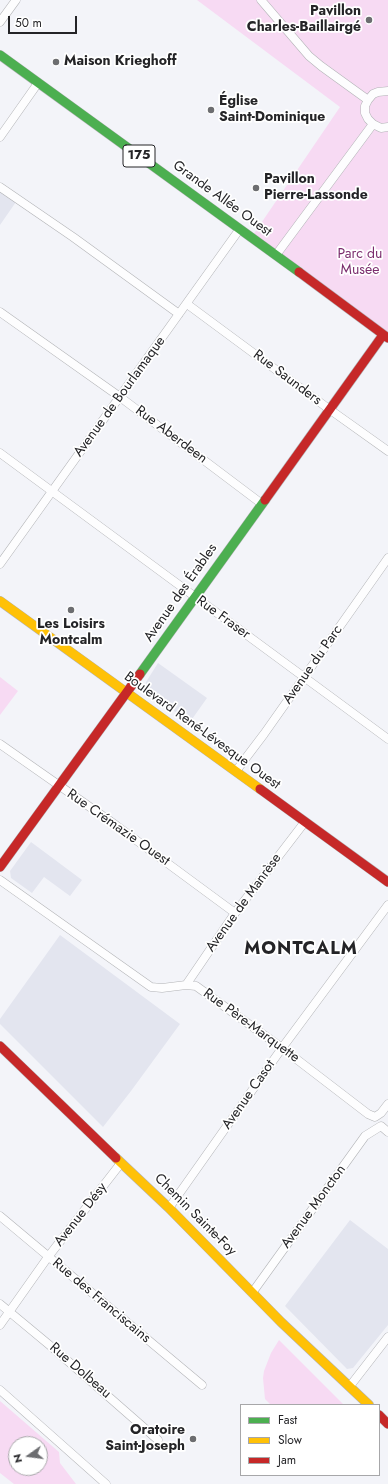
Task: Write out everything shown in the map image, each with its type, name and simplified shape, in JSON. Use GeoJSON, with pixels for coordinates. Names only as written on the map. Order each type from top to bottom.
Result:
{"type":"FeatureCollection","features":[{"type":"Feature","properties":{"kind":"main road","name":"Grande Allée Ouest"},"geometry":{"type":"LineString","coordinates":[[0,55],[386,336]]}},
{"type":"Feature","properties":{"kind":"main road","name":"Avenue des Érables"},"geometry":{"type":"LineString","coordinates":[[0,867],[126,694],[328,409],[386,336]]}},
{"type":"Feature","properties":{"kind":"main road","name":"Boulevard René-Lévesque Ouest"},"geometry":{"type":"LineString","coordinates":[[0,601],[126,694],[236,771],[304,823],[388,882]]}},
{"type":"Feature","properties":{"kind":"main road","name":"Chemin Sainte-Foy"},"geometry":{"type":"LineString","coordinates":[[0,1046],[169,1208],[281,1322],[369,1404]]}},
{"type":"Feature","properties":{"kind":"main road"},"geometry":{"type":"LineString","coordinates":[[380,1416],[388,1424]]}},
{"type":"Feature","properties":{"kind":"street"},"geometry":{"type":"LineString","coordinates":[[0,22],[16,0]]}},
{"type":"Feature","properties":{"kind":"street"},"geometry":{"type":"LineString","coordinates":[[261,0],[308,56],[368,100]]}},
{"type":"Feature","properties":{"kind":"street"},"geometry":{"type":"LineString","coordinates":[[0,137],[38,83]]}},
{"type":"Feature","properties":{"kind":"street"},"geometry":{"type":"LineString","coordinates":[[388,91],[373,94],[365,106],[365,113],[373,124],[381,128],[388,127]]}},
{"type":"Feature","properties":{"kind":"street"},"geometry":{"type":"LineString","coordinates":[[276,255],[373,124]]}},
{"type":"Feature","properties":{"kind":"street"},"geometry":{"type":"LineString","coordinates":[[0,187],[73,237],[180,314]]}},
{"type":"Feature","properties":{"kind":"street","name":"Avenue de Bourlamaque"},"geometry":{"type":"LineString","coordinates":[[0,564],[53,492],[239,230]]}},
{"type":"Feature","properties":{"kind":"street","name":"Rue Saunders"},"geometry":{"type":"LineString","coordinates":[[187,304],[328,409],[388,451]]}},
{"type":"Feature","properties":{"kind":"street","name":"Rue Aberdeen"},"geometry":{"type":"LineString","coordinates":[[0,312],[120,397],[262,504]]}},
{"type":"Feature","properties":{"kind":"street","name":"Rue Fraser"},"geometry":{"type":"LineString","coordinates":[[0,453],[388,740]]}},
{"type":"Feature","properties":{"kind":"street","name":"Avenue du Parc"},"geometry":{"type":"LineString","coordinates":[[236,771],[388,558]]}},
{"type":"Feature","properties":{"kind":"street","name":"Rue Crémazie Ouest"},"geometry":{"type":"LineString","coordinates":[[0,744],[117,826],[235,912]]}},
{"type":"Feature","properties":{"kind":"street","name":"Avenue de Manrèse"},"geometry":{"type":"LineString","coordinates":[[186,984],[235,912],[304,823]]}},
{"type":"Feature","properties":{"kind":"street","name":"Rue Père-Marquette"},"geometry":{"type":"LineString","coordinates":[[0,880],[151,986],[162,988],[186,984],[196,986],[282,1048],[368,1114],[375,1117],[381,1113],[388,1104]]}},
{"type":"Feature","properties":{"kind":"street","name":"Avenue Casot"},"geometry":{"type":"LineString","coordinates":[[169,1208],[282,1048],[388,905]]}},
{"type":"Feature","properties":{"kind":"street","name":"Avenue Moncton"},"geometry":{"type":"LineString","coordinates":[[252,1293],[365,1136],[381,1126],[388,1132]]}},
{"type":"Feature","properties":{"kind":"street","name":"Avenue Désy"},"geometry":{"type":"LineString","coordinates":[[0,1325],[48,1257],[121,1163]]}},
{"type":"Feature","properties":{"kind":"street","name":"Rue des Franciscains"},"geometry":{"type":"LineString","coordinates":[[0,1216],[202,1385]]}},
{"type":"Feature","properties":{"kind":"street","name":"Rue Dolbeau"},"geometry":{"type":"LineString","coordinates":[[0,1304],[53,1348],[158,1440]]}},
{"type":"Feature","properties":{"kind":"street"},"geometry":{"type":"LineString","coordinates":[[350,1386],[388,1337]]}},
{"type":"Feature","properties":{"kind":"street"},"geometry":{"type":"LineString","coordinates":[[0,1390],[106,1484]]}},
{"type":"Feature","properties":{"kind":"shaded area"},"geometry":{"type":"Polygon","coordinates":[[[0,187],[18,199],[0,225],[0,187]]]}},
{"type":"Feature","properties":{"kind":"shaded area"},"geometry":{"type":"Polygon","coordinates":[[[158,663],[207,698],[190,722],[148,693],[145,689],[146,682],[158,663]]]}},
{"type":"Feature","properties":{"kind":"shaded area"},"geometry":{"type":"Polygon","coordinates":[[[31,842],[82,880],[70,896],[44,877],[32,893],[11,878],[10,871],[31,842]]]}},
{"type":"Feature","properties":{"kind":"shaded area"},"geometry":{"type":"Polygon","coordinates":[[[60,935],[180,1024],[103,1127],[0,1024],[0,1019],[60,935]]]}},
{"type":"Feature","properties":{"kind":"shaded area"},"geometry":{"type":"Polygon","coordinates":[[[350,1220],[388,1249],[388,1325],[353,1368],[347,1369],[285,1306],[350,1220]]]}},
{"type":"Feature","properties":{"kind":"green space","name":"Parc du Musée"},"geometry":{"type":"Polygon","coordinates":[[[197,0],[388,0],[388,338],[251,238],[340,107],[197,0]]]}},
{"type":"Feature","properties":{"kind":"green space"},"geometry":{"type":"Polygon","coordinates":[[[0,677],[18,691],[0,715],[0,677]]]}},
{"type":"Feature","properties":{"kind":"green space"},"geometry":{"type":"Polygon","coordinates":[[[279,1340],[343,1404],[270,1404],[265,1399],[263,1378],[271,1353],[279,1340]]]}},
{"type":"Feature","properties":{"kind":"green space"},"geometry":{"type":"Polygon","coordinates":[[[0,1401],[40,1436],[8,1436],[8,1476],[48,1476],[48,1442],[59,1452],[60,1463],[76,1484],[14,1484],[0,1473],[0,1401]]]}},
{"type":"Feature","properties":{"kind":"traffic: fast"},"geometry":{"type":"LineString","coordinates":[[0,55],[299,272]]}},
{"type":"Feature","properties":{"kind":"traffic: fast"},"geometry":{"type":"LineString","coordinates":[[140,674],[265,500]]}},
{"type":"Feature","properties":{"kind":"traffic: slow"},"geometry":{"type":"LineString","coordinates":[[0,601],[260,789]]}},
{"type":"Feature","properties":{"kind":"traffic: slow"},"geometry":{"type":"LineString","coordinates":[[116,1158],[169,1208],[281,1322],[368,1404]]}},
{"type":"Feature","properties":{"kind":"traffic: jam"},"geometry":{"type":"LineString","coordinates":[[299,272],[388,338]]}},
{"type":"Feature","properties":{"kind":"traffic: jam"},"geometry":{"type":"LineString","coordinates":[[265,500],[383,335]]}},
{"type":"Feature","properties":{"kind":"traffic: jam"},"geometry":{"type":"LineString","coordinates":[[0,867],[140,674]]}},
{"type":"Feature","properties":{"kind":"traffic: jam"},"geometry":{"type":"LineString","coordinates":[[260,789],[388,882]]}},
{"type":"Feature","properties":{"kind":"traffic: jam"},"geometry":{"type":"LineString","coordinates":[[0,1046],[116,1158]]}},
{"type":"Feature","properties":{"kind":"traffic: jam"},"geometry":{"type":"LineString","coordinates":[[380,1416],[388,1424]]}},
{"type":"Feature","properties":{"kind":"place","name":"Pavillon Charles-Baillairgé"},"geometry":{"type":"Point","coordinates":[369,20]}},
{"type":"Feature","properties":{"kind":"place","name":"Maison Krieghoff"},"geometry":{"type":"Point","coordinates":[56,62]}},
{"type":"Feature","properties":{"kind":"place","name":"Église Saint-Dominique"},"geometry":{"type":"Point","coordinates":[211,110]}},
{"type":"Feature","properties":{"kind":"place","name":"Pavillon Pierre-Lassonde"},"geometry":{"type":"Point","coordinates":[256,188]}},
{"type":"Feature","properties":{"kind":"place","name":"Les Loisirs Montcalm"},"geometry":{"type":"Point","coordinates":[71,610]}},
{"type":"Feature","properties":{"kind":"place","name":"Oratoire Saint-Joseph"},"geometry":{"type":"Point","coordinates":[193,1439]}},
{"type":"Feature","properties":{"kind":"district","name":"MONTCALM"},"geometry":{"type":"Point","coordinates":[301,950]}}]}
